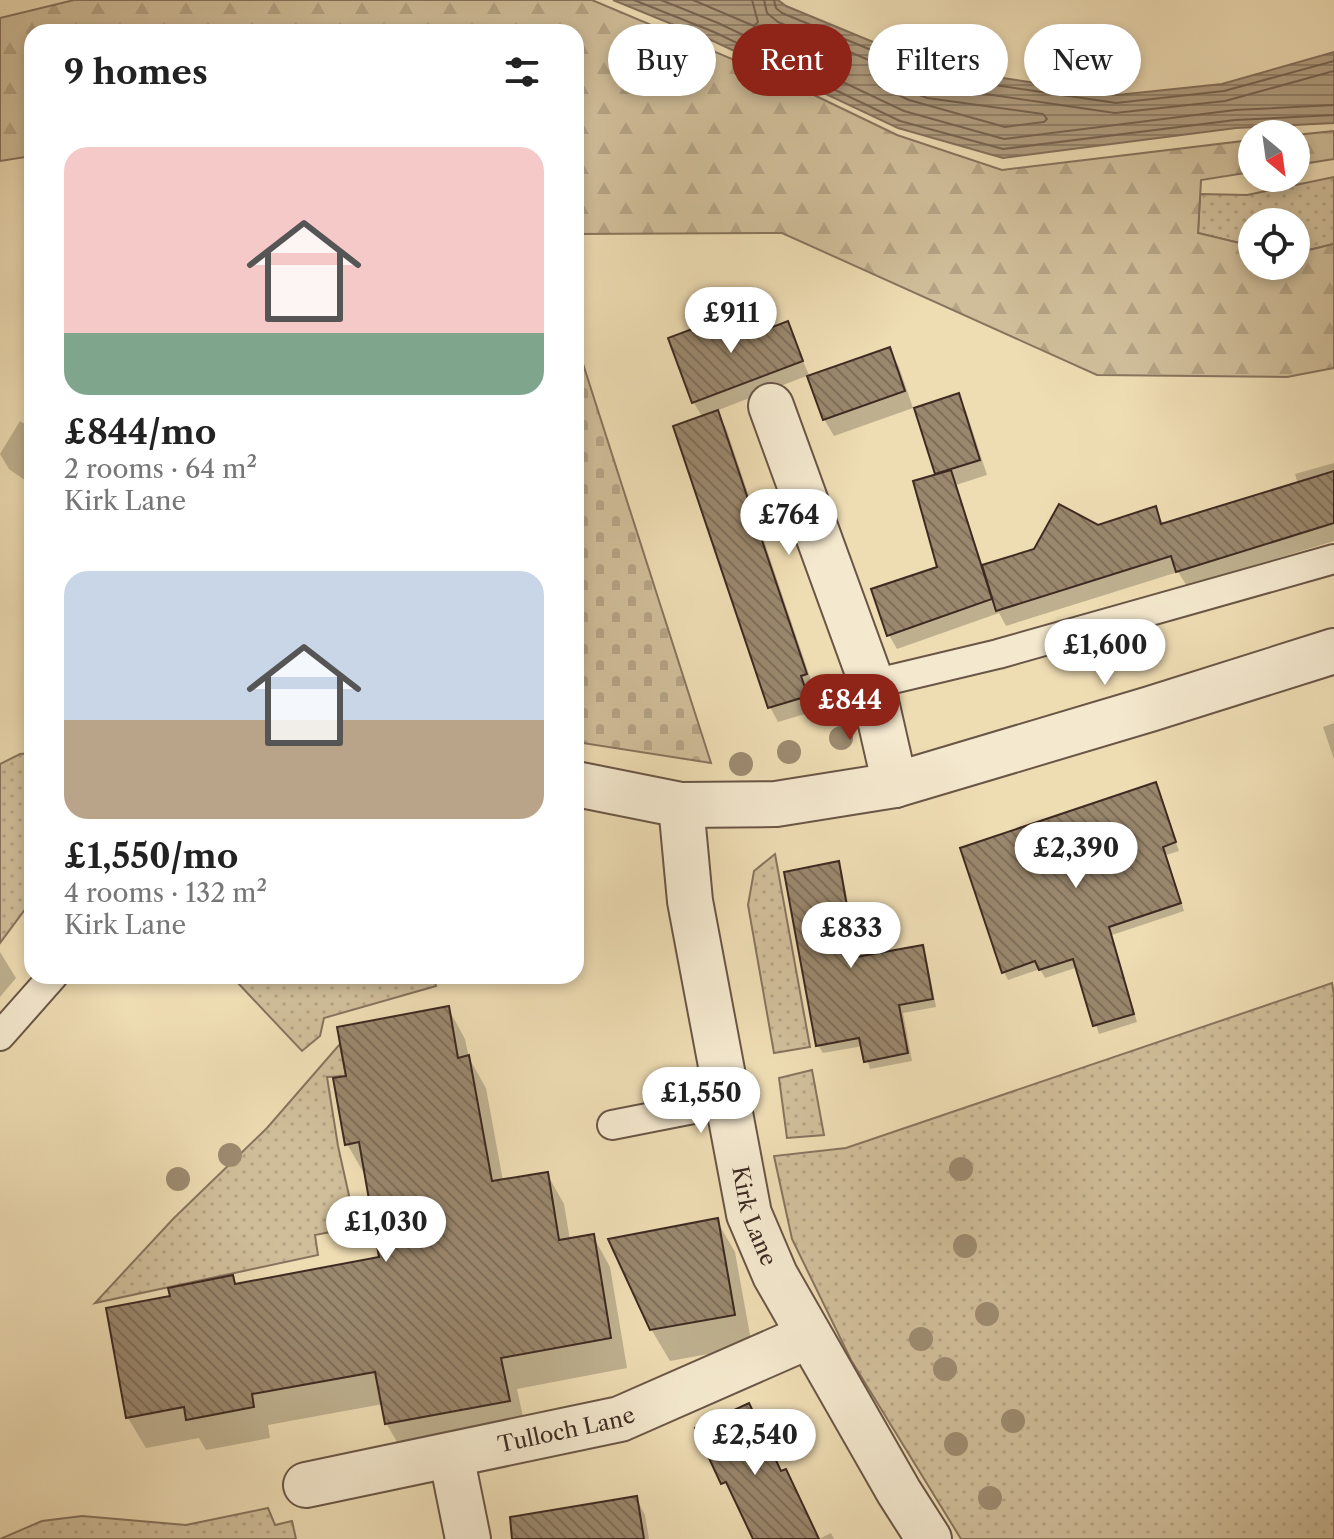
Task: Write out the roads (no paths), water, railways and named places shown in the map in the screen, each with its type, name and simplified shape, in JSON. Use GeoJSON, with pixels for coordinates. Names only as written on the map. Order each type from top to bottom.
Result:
{"type":"FeatureCollection","features":[{"type":"Feature","properties":{"kind":"street"},"geometry":{"type":"LineString","coordinates":[[771,406],[872,684],[895,785]]}},
{"type":"Feature","properties":{"kind":"street"},"geometry":{"type":"LineString","coordinates":[[584,786],[681,805],[776,804],[895,785],[1334,651]]}},
{"type":"Feature","properties":{"kind":"street","name":"Kirk Lane"},"geometry":{"type":"LineString","coordinates":[[681,805],[690,901],[749,1214],[775,1275],[929,1539]]}},
{"type":"Feature","properties":{"kind":"street","name":"Tulloch Lane"},"geometry":{"type":"LineString","coordinates":[[306,1485],[620,1419],[809,1336]]}},
{"type":"Feature","properties":{"kind":"street"},"geometry":{"type":"LineString","coordinates":[[451,1455],[468,1539]]}},
{"type":"Feature","properties":{"kind":"lane"},"geometry":{"type":"LineString","coordinates":[[872,684],[998,654],[1334,559]]}},
{"type":"Feature","properties":{"kind":"lane"},"geometry":{"type":"LineString","coordinates":[[0,1036],[46,984]]}},
{"type":"Feature","properties":{"kind":"lane"},"geometry":{"type":"LineString","coordinates":[[612,1125],[729,1102]]}},
{"type":"Feature","properties":{"kind":"water"},"geometry":{"type":"Polygon","coordinates":[[[613,0],[778,0],[830,24],[732,24],[732,50],[716,42],[716,24],[672,24],[613,0]]]}},
{"type":"Feature","properties":{"kind":"water"},"geometry":{"type":"Polygon","coordinates":[[[852,33],[868,40],[868,96],[1008,96],[1008,79],[1024,81],[1024,96],[1141,96],[1141,92],[1222,84],[1334,52],[1334,123],[1238,120],[1238,128],[1003,158],[898,128],[830,96],[852,96],[852,33]]]}}]}
